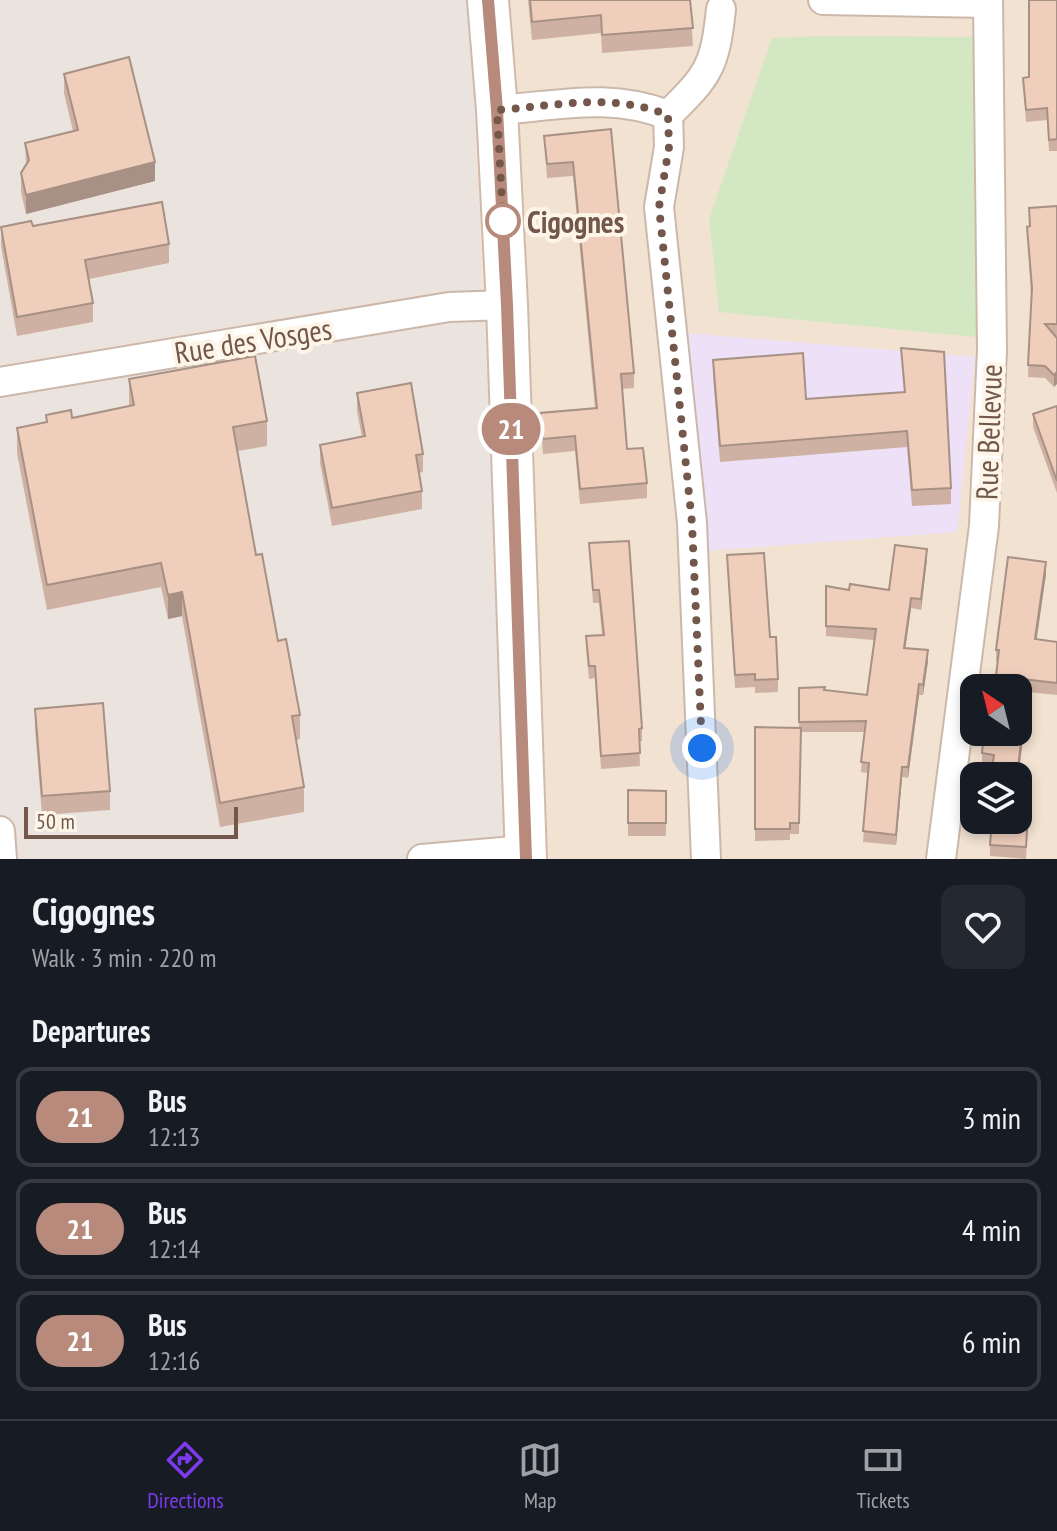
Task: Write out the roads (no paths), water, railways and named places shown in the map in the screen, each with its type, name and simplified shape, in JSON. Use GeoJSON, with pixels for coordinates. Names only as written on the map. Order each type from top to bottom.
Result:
{"type":"FeatureCollection","features":[{"type":"Feature","properties":{"kind":"main road"},"geometry":{"type":"LineString","coordinates":[[488,0],[507,305],[526,854]]}},
{"type":"Feature","properties":{"kind":"street"},"geometry":{"type":"LineString","coordinates":[[823,0],[988,1]]}},
{"type":"Feature","properties":{"kind":"street","name":"Rue Bellevue"},"geometry":{"type":"LineString","coordinates":[[941,859],[984,526],[992,350],[988,1]]}},
{"type":"Feature","properties":{"kind":"street"},"geometry":{"type":"LineString","coordinates":[[706,859],[692,523],[659,207],[669,147],[668,115],[695,89],[710,68],[727,3]]}},
{"type":"Feature","properties":{"kind":"street"},"geometry":{"type":"LineString","coordinates":[[497,110],[606,100],[645,106],[668,115]]}},
{"type":"Feature","properties":{"kind":"street","name":"Rue des Vosges"},"geometry":{"type":"LineString","coordinates":[[0,382],[449,307],[507,305]]}},
{"type":"Feature","properties":{"kind":"street"},"geometry":{"type":"LineString","coordinates":[[0,831],[2,859]]}},
{"type":"Feature","properties":{"kind":"street"},"geometry":{"type":"LineString","coordinates":[[422,859],[526,854]]}},
{"type":"Feature","properties":{"kind":"place","name":"Cigognes"},"geometry":{"type":"Point","coordinates":[503,221]}}]}
